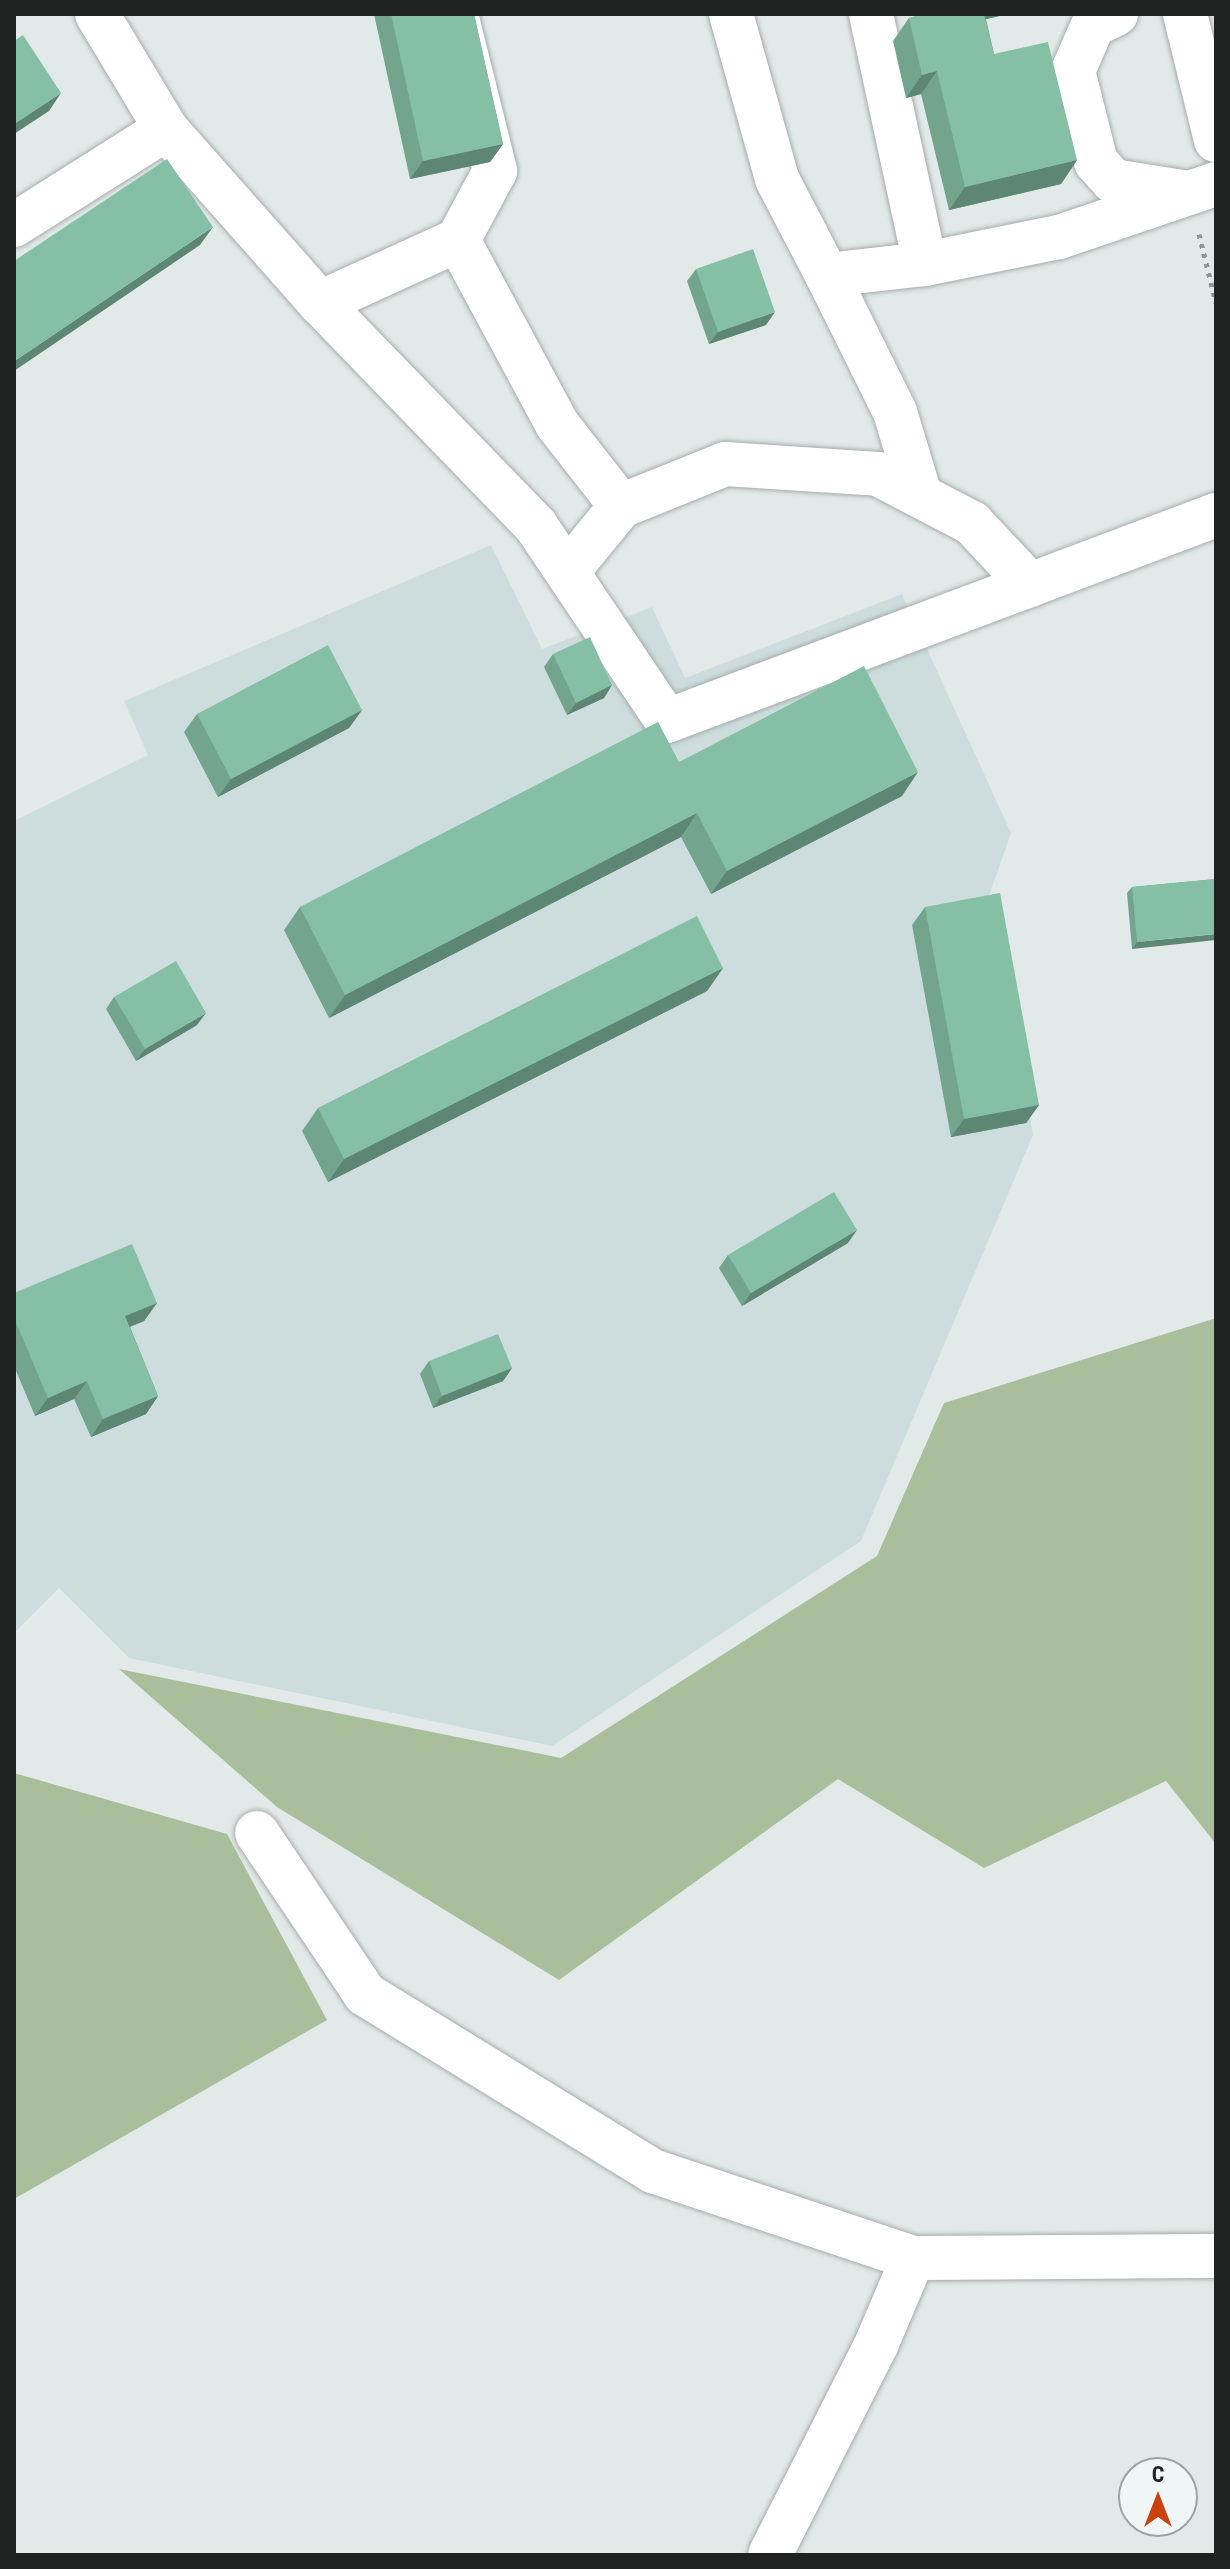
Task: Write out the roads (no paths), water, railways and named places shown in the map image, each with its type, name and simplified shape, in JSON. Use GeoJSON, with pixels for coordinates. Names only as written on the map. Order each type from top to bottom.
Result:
{"type":"FeatureCollection","features":[{"type":"Feature","properties":{"kind":"street"},"geometry":{"type":"LineString","coordinates":[[97,14],[166,129],[320,303],[536,526],[667,721],[1216,515]]}},
{"type":"Feature","properties":{"kind":"street"},"geometry":{"type":"LineString","coordinates":[[320,303],[458,240],[495,171],[456,14]]}},
{"type":"Feature","properties":{"kind":"street"},"geometry":{"type":"LineString","coordinates":[[731,14],[777,179],[895,412],[920,495]]}},
{"type":"Feature","properties":{"kind":"street"},"geometry":{"type":"LineString","coordinates":[[871,14],[925,264]]}},
{"type":"Feature","properties":{"kind":"street"},"geometry":{"type":"LineString","coordinates":[[1116,14],[1093,25],[1073,71],[1096,162],[1113,181],[1202,188]]}},
{"type":"Feature","properties":{"kind":"street"},"geometry":{"type":"LineString","coordinates":[[1185,14],[1216,140]]}},
{"type":"Feature","properties":{"kind":"street"},"geometry":{"type":"LineString","coordinates":[[14,225],[166,129]]}},
{"type":"Feature","properties":{"kind":"street"},"geometry":{"type":"LineString","coordinates":[[827,275],[925,264],[1059,237],[1202,188]]}},
{"type":"Feature","properties":{"kind":"street"},"geometry":{"type":"LineString","coordinates":[[458,240],[557,424],[621,506]]}},
{"type":"Feature","properties":{"kind":"street"},"geometry":{"type":"LineString","coordinates":[[567,572],[621,506],[725,464],[878,474],[972,523],[1030,585]]}},
{"type":"Feature","properties":{"kind":"street"},"geometry":{"type":"LineString","coordinates":[[257,1833],[365,1994],[653,2171],[913,2258],[1216,2256]]}},
{"type":"Feature","properties":{"kind":"street"},"geometry":{"type":"LineString","coordinates":[[770,2555],[877,2343],[913,2258]]}}]}
